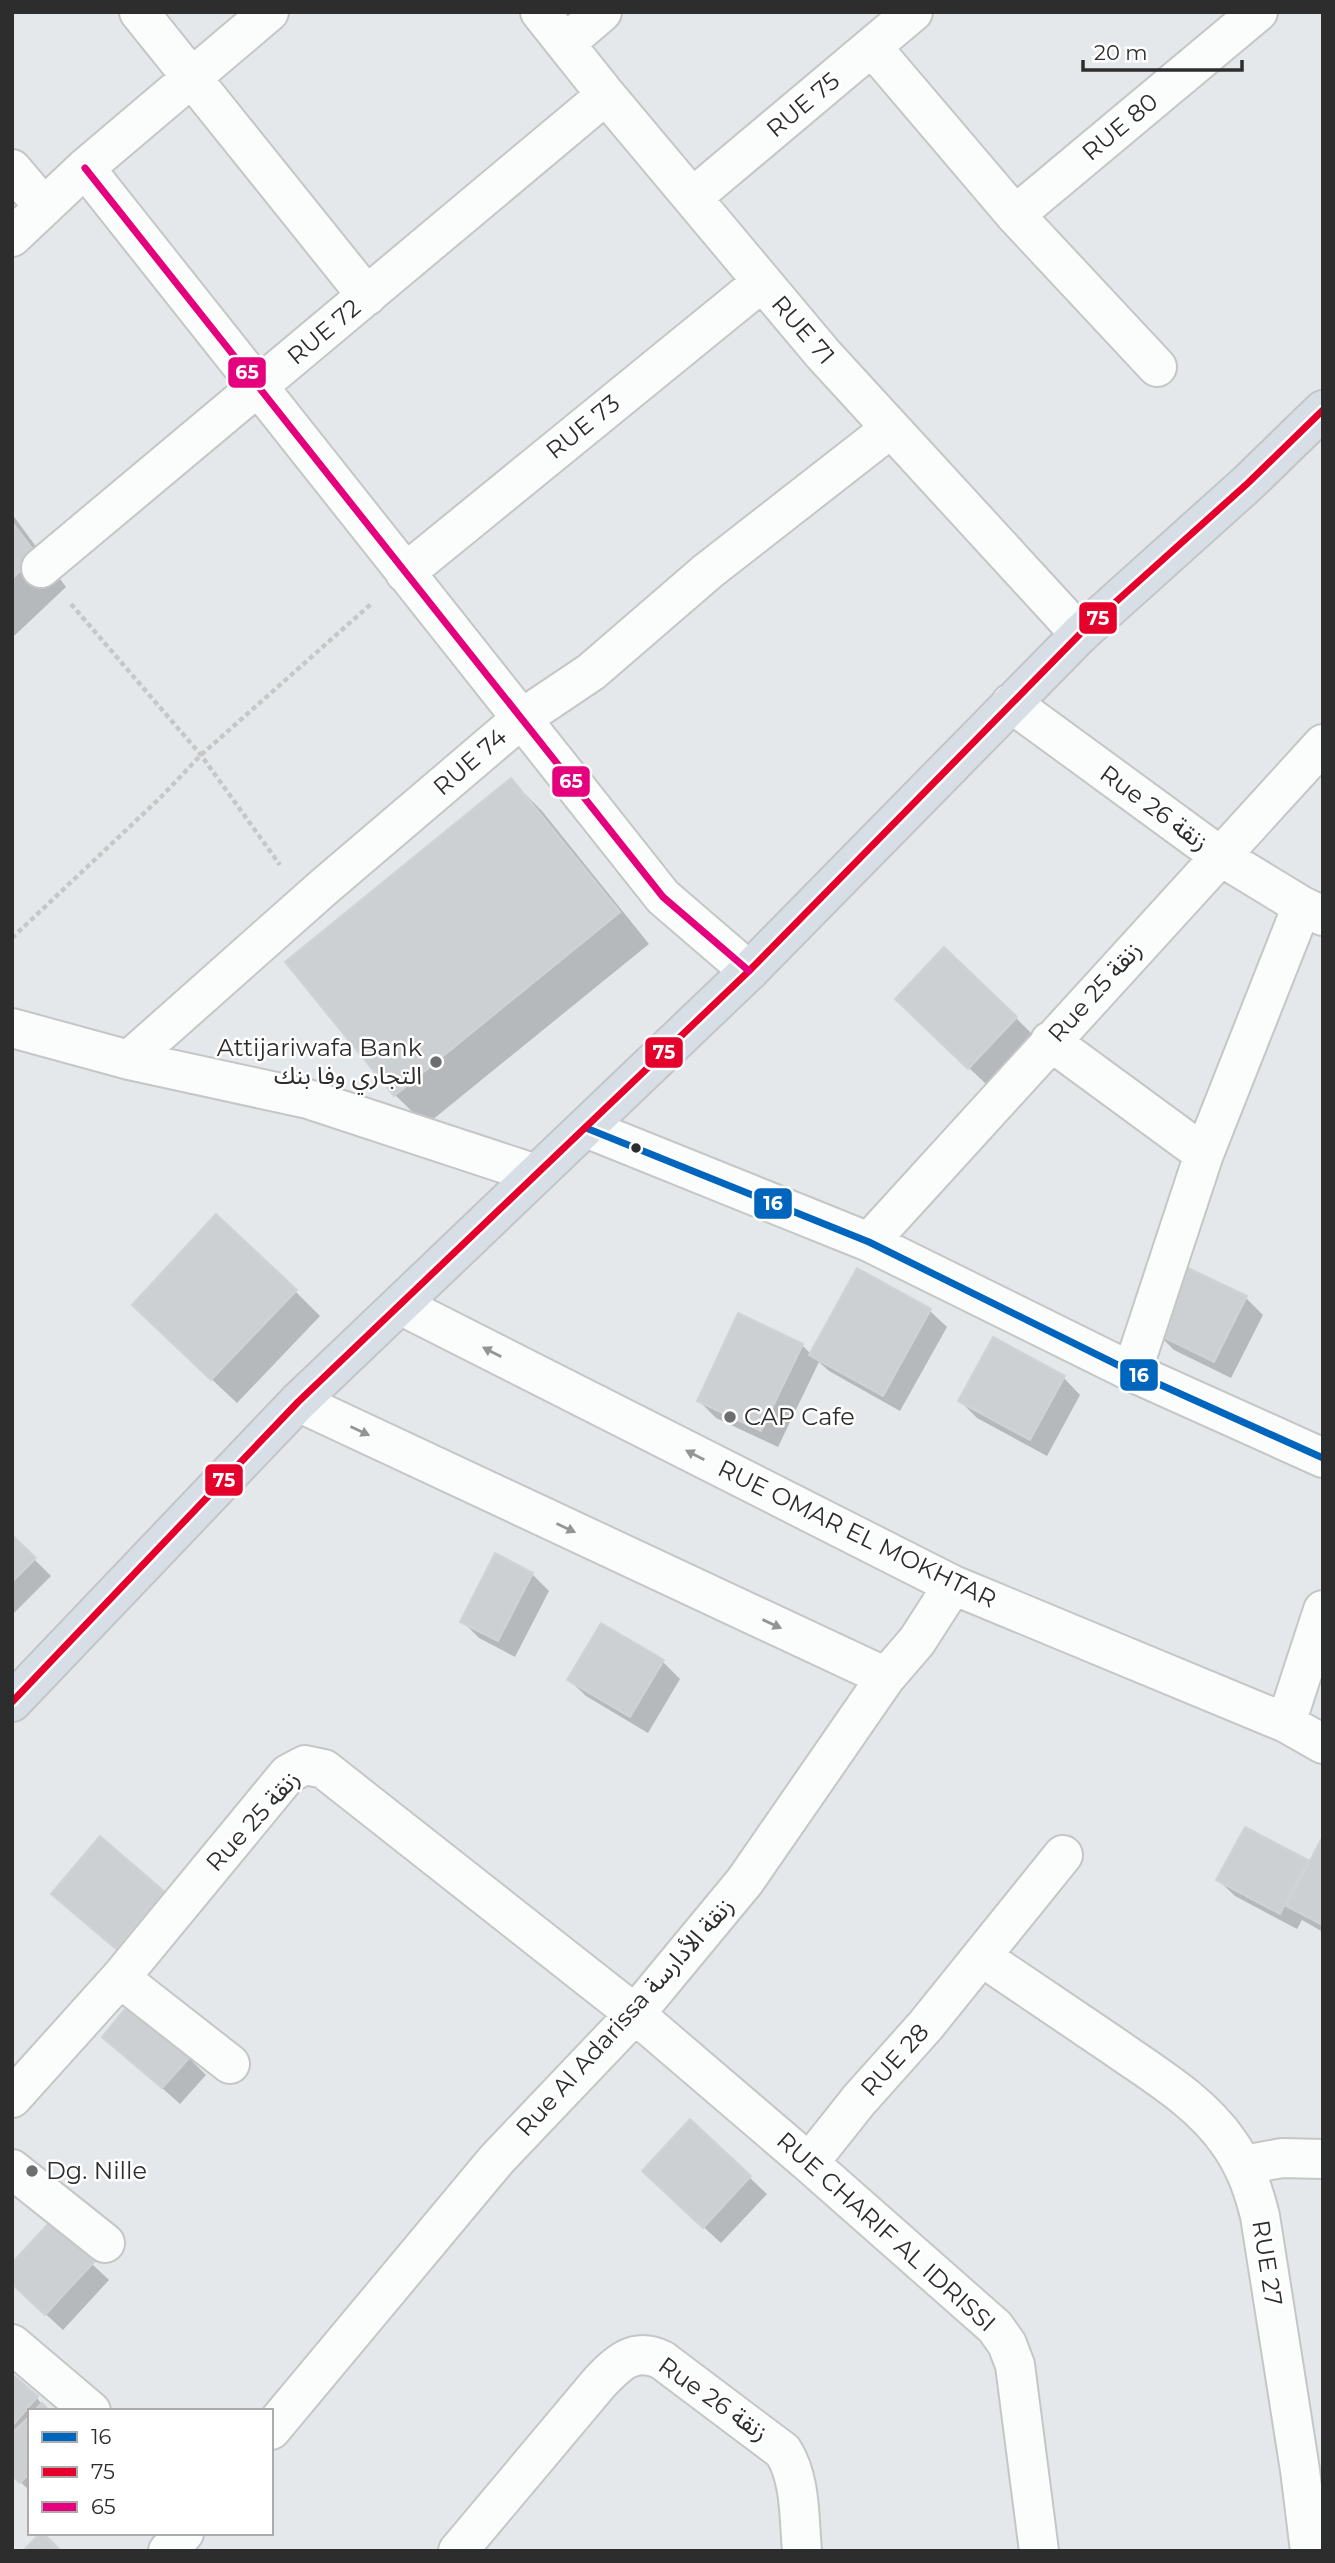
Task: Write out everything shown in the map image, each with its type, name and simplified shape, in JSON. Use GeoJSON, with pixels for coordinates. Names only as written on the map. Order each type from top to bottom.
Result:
{"type":"FeatureCollection","features":[{"type":"Feature","properties":{"kind":"main road"},"geometry":{"type":"LineString","coordinates":[[12,1702],[298,1402],[750,971],[1080,634],[1248,483],[1323,410]]}},
{"type":"Feature","properties":{"kind":"street"},"geometry":{"type":"LineString","coordinates":[[139,12],[368,296]]}},
{"type":"Feature","properties":{"kind":"street"},"geometry":{"type":"LineString","coordinates":[[12,237],[85,168],[269,12]]}},
{"type":"Feature","properties":{"kind":"street","name":"RUE 71"},"geometry":{"type":"LineString","coordinates":[[540,12],[762,282],[890,429],[1080,634]]}},
{"type":"Feature","properties":{"kind":"street"},"geometry":{"type":"LineString","coordinates":[[566,43],[602,12]]}},
{"type":"Feature","properties":{"kind":"street","name":"RUE 75"},"geometry":{"type":"LineString","coordinates":[[693,197],[913,12]]}},
{"type":"Feature","properties":{"kind":"street","name":"RUE 80"},"geometry":{"type":"LineString","coordinates":[[1015,215],[1258,12]]}},
{"type":"Feature","properties":{"kind":"street"},"geometry":{"type":"LineString","coordinates":[[872,47],[1015,215],[1157,367]]}},
{"type":"Feature","properties":{"kind":"street","name":"RUE 72"},"geometry":{"type":"LineString","coordinates":[[41,568],[606,95]]}},
{"type":"Feature","properties":{"kind":"street"},"geometry":{"type":"LineString","coordinates":[[85,168],[663,897],[750,971]]}},
{"type":"Feature","properties":{"kind":"street"},"geometry":{"type":"LineString","coordinates":[[12,169],[44,207]]}},
{"type":"Feature","properties":{"kind":"street","name":"RUE 73"},"geometry":{"type":"LineString","coordinates":[[405,573],[762,282]]}},
{"type":"Feature","properties":{"kind":"street","name":"RUE 74"},"geometry":{"type":"LineString","coordinates":[[129,1060],[521,719],[591,672],[708,571],[890,429]]}},
{"type":"Feature","properties":{"kind":"street","name":"Rue 26 زنقة"},"geometry":{"type":"LineString","coordinates":[[1011,703],[1220,856],[1312,911]]}},
{"type":"Feature","properties":{"kind":"street","name":"Rue 25 زنقة"},"geometry":{"type":"LineString","coordinates":[[869,1241],[1323,744]]}},
{"type":"Feature","properties":{"kind":"street"},"geometry":{"type":"LineString","coordinates":[[1132,1372],[1204,1154],[1312,911]]}},
{"type":"Feature","properties":{"kind":"street"},"geometry":{"type":"LineString","coordinates":[[12,1028],[129,1060],[308,1099],[536,1174]]}},
{"type":"Feature","properties":{"kind":"street"},"geometry":{"type":"LineString","coordinates":[[1050,1041],[1204,1154]]}},
{"type":"Feature","properties":{"kind":"street"},"geometry":{"type":"LineString","coordinates":[[586,1128],[869,1241],[1132,1372],[1323,1458]]}},
{"type":"Feature","properties":{"kind":"street","name":"RUE OMAR EL MOKHTAR"},"geometry":{"type":"LineString","coordinates":[[400,1305],[953,1585],[1286,1723],[1323,1744]]}},
{"type":"Feature","properties":{"kind":"street"},"geometry":{"type":"LineString","coordinates":[[298,1402],[886,1677]]}},
{"type":"Feature","properties":{"kind":"street","name":"Rue Al Adarissa زنقة الأدارسة"},"geometry":{"type":"LineString","coordinates":[[273,2428],[497,2159],[635,2014],[745,1881],[886,1677],[917,1641],[953,1585]]}},
{"type":"Feature","properties":{"kind":"street"},"geometry":{"type":"LineString","coordinates":[[1286,1723],[1323,1610]]}},
{"type":"Feature","properties":{"kind":"street","name":"Rue 25 زنقة"},"geometry":{"type":"LineString","coordinates":[[12,2098],[120,1978],[282,1781],[296,1768],[311,1765],[324,1769],[635,2014]]}},
{"type":"Feature","properties":{"kind":"street","name":"RUE 28"},"geometry":{"type":"LineString","coordinates":[[809,2163],[859,2100],[926,2025],[1063,1856]]}},
{"type":"Feature","properties":{"kind":"street","name":"RUE 27"},"geometry":{"type":"LineString","coordinates":[[982,1957],[1171,2085],[1228,2140],[1244,2165],[1253,2186],[1260,2216],[1312,2468],[1310,2551]]}},
{"type":"Feature","properties":{"kind":"street"},"geometry":{"type":"LineString","coordinates":[[120,1978],[230,2064]]}},
{"type":"Feature","properties":{"kind":"street","name":"RUE CHARIF AL IDRISSI"},"geometry":{"type":"LineString","coordinates":[[635,2014],[809,2163],[959,2297],[983,2314],[1007,2344],[1018,2387],[1039,2551]]}},
{"type":"Feature","properties":{"kind":"street"},"geometry":{"type":"LineString","coordinates":[[1244,2165],[1282,2158],[1323,2159]]}},
{"type":"Feature","properties":{"kind":"street"},"geometry":{"type":"LineString","coordinates":[[12,2169],[105,2243]]}},
{"type":"Feature","properties":{"kind":"street"},"geometry":{"type":"LineString","coordinates":[[12,2344],[89,2409]]}},
{"type":"Feature","properties":{"kind":"street","name":"Rue 26 زنقة"},"geometry":{"type":"LineString","coordinates":[[458,2551],[619,2362],[628,2357],[648,2355],[662,2360],[783,2451],[796,2482],[802,2551]]}},
{"type":"Feature","properties":{"kind":"street"},"geometry":{"type":"LineString","coordinates":[[168,2551],[182,2535]]}},
{"type":"Feature","properties":{"kind":"path"},"geometry":{"type":"LineString","coordinates":[[41,568],[201,755],[307,903]]}},
{"type":"Feature","properties":{"kind":"path"},"geometry":{"type":"LineString","coordinates":[[12,938],[160,798],[201,755],[405,573]]}},
{"type":"Feature","properties":{"kind":"building"},"geometry":{"type":"Polygon","coordinates":[[[12,522],[37,555],[12,579],[12,522]]]}},
{"type":"Feature","properties":{"kind":"building"},"geometry":{"type":"Polygon","coordinates":[[[511,778],[620,912],[394,1096],[285,962],[511,778]]]}},
{"type":"Feature","properties":{"kind":"building"},"geometry":{"type":"Polygon","coordinates":[[[944,947],[1017,1017],[968,1069],[895,999],[944,947]]]}},
{"type":"Feature","properties":{"kind":"building"},"geometry":{"type":"Polygon","coordinates":[[[216,1214],[297,1290],[211,1380],[132,1305],[216,1214]]]}},
{"type":"Feature","properties":{"kind":"building"},"geometry":{"type":"Polygon","coordinates":[[[857,1268],[931,1309],[883,1396],[809,1355],[857,1268]]]}},
{"type":"Feature","properties":{"kind":"building"},"geometry":{"type":"Polygon","coordinates":[[[1188,1268],[1247,1296],[1214,1362],[1155,1333],[1188,1268]]]}},
{"type":"Feature","properties":{"kind":"building"},"geometry":{"type":"Polygon","coordinates":[[[738,1313],[803,1344],[761,1431],[697,1401],[738,1313]]]}},
{"type":"Feature","properties":{"kind":"building"},"geometry":{"type":"Polygon","coordinates":[[[993,1337],[1065,1376],[1030,1440],[958,1401],[993,1337]]]}},
{"type":"Feature","properties":{"kind":"building"},"geometry":{"type":"Polygon","coordinates":[[[12,1535],[36,1558],[12,1582],[12,1535]]]}},
{"type":"Feature","properties":{"kind":"building"},"geometry":{"type":"Polygon","coordinates":[[[495,1553],[533,1573],[498,1641],[460,1622],[495,1553]]]}},
{"type":"Feature","properties":{"kind":"building"},"geometry":{"type":"Polygon","coordinates":[[[601,1623],[664,1660],[630,1717],[567,1680],[601,1623]]]}},
{"type":"Feature","properties":{"kind":"building"},"geometry":{"type":"Polygon","coordinates":[[[1245,1827],[1308,1860],[1280,1914],[1216,1880],[1245,1827]]]}},
{"type":"Feature","properties":{"kind":"building"},"geometry":{"type":"Polygon","coordinates":[[[100,1836],[165,1892],[116,1949],[51,1894],[100,1836]]]}},
{"type":"Feature","properties":{"kind":"building"},"geometry":{"type":"Polygon","coordinates":[[[1323,1836],[1323,1925],[1286,1906],[1323,1836]]]}},
{"type":"Feature","properties":{"kind":"building"},"geometry":{"type":"Polygon","coordinates":[[[129,2004],[190,2057],[162,2088],[102,2037],[129,2004]]]}},
{"type":"Feature","properties":{"kind":"building"},"geometry":{"type":"Polygon","coordinates":[[[690,2119],[751,2176],[703,2228],[642,2171],[690,2119]]]}},
{"type":"Feature","properties":{"kind":"building"},"geometry":{"type":"Polygon","coordinates":[[[50,2222],[94,2262],[45,2315],[12,2284],[12,2263],[50,2222]]]}},
{"type":"Feature","properties":{"kind":"building"},"geometry":{"type":"Polygon","coordinates":[[[12,2374],[38,2396],[12,2426],[12,2374]]]}},
{"type":"Feature","properties":{"kind":"building"},"geometry":{"type":"Polygon","coordinates":[[[42,2403],[48,2409],[36,2409],[42,2403]]]}},
{"type":"Feature","properties":{"kind":"building"},"geometry":{"type":"Polygon","coordinates":[[[28,2418],[28,2475],[20,2483],[12,2476],[12,2433],[28,2418]]]}},
{"type":"Feature","properties":{"kind":"building"},"geometry":{"type":"Polygon","coordinates":[[[38,2535],[45,2535],[61,2551],[23,2551],[38,2535]]]}},
{"type":"Feature","properties":{"kind":"transit line","name":"65"},"geometry":{"type":"LineString","coordinates":[[85,168],[663,897],[749,971]]}},
{"type":"Feature","properties":{"kind":"transit line","name":"75"},"geometry":{"type":"LineString","coordinates":[[12,1702],[298,1402],[749,971],[1080,634],[1248,483],[1323,410]]}},
{"type":"Feature","properties":{"kind":"transit line","name":"16"},"geometry":{"type":"LineString","coordinates":[[586,1128],[869,1242],[1132,1372],[1323,1458]]}},
{"type":"Feature","properties":{"kind":"place","name":"Attijariwafa Bank التجاري وفا بنك"},"geometry":{"type":"Point","coordinates":[436,1062]}},
{"type":"Feature","properties":{"kind":"place","name":"CAP Cafe"},"geometry":{"type":"Point","coordinates":[730,1417]}},
{"type":"Feature","properties":{"kind":"place","name":"Dg. Nille"},"geometry":{"type":"Point","coordinates":[32,2171]}}]}
